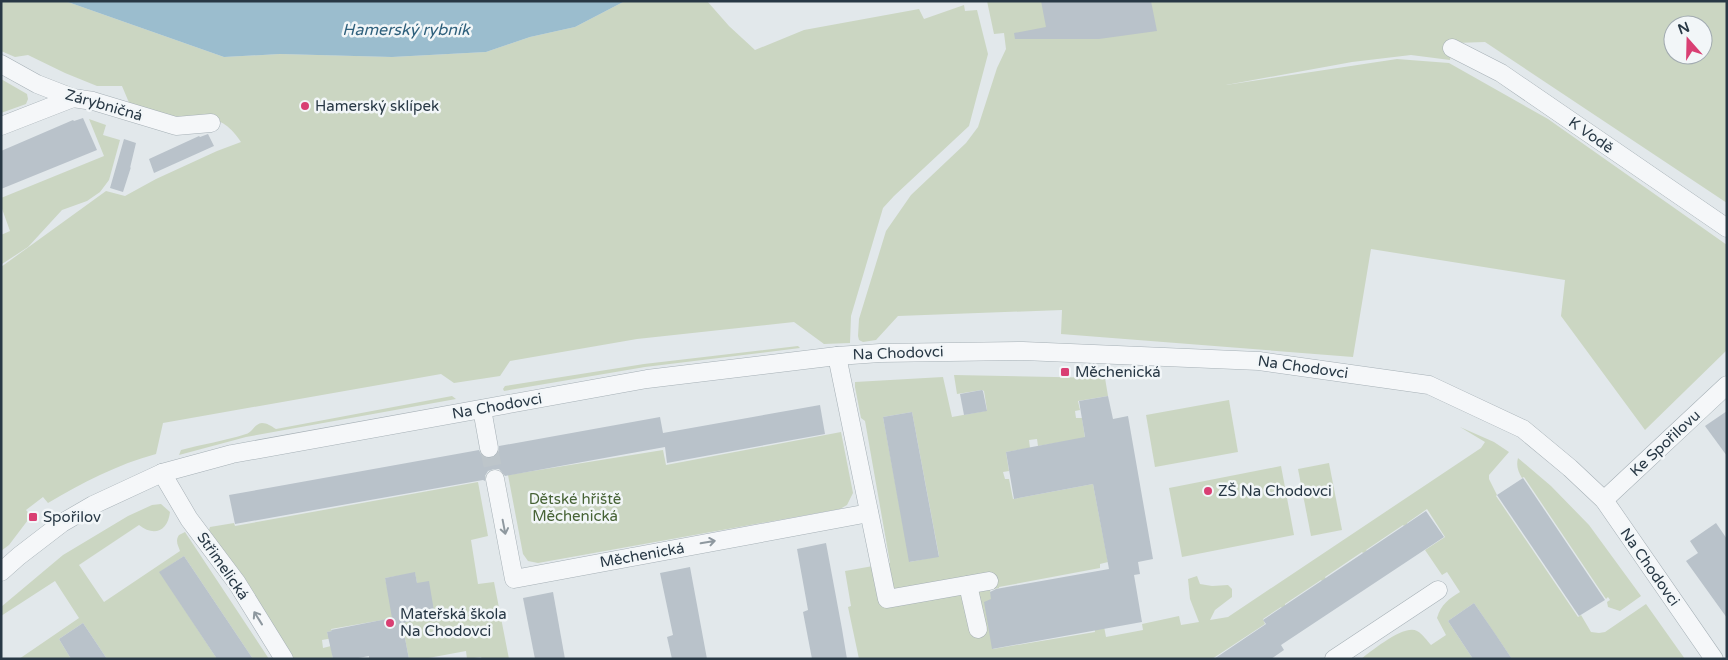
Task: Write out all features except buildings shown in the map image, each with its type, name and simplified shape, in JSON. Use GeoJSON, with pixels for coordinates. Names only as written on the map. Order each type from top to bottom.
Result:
{"type":"FeatureCollection","features":[{"type":"Feature","properties":{"kind":"street","name":"K Vodě"},"geometry":{"type":"LineString","coordinates":[[1452,48],[1501,73],[1727,228]]}},
{"type":"Feature","properties":{"kind":"street","name":"Zárybničná"},"geometry":{"type":"LineString","coordinates":[[1,64],[37,84],[73,98],[93,101],[176,126],[212,123]]}},
{"type":"Feature","properties":{"kind":"street"},"geometry":{"type":"LineString","coordinates":[[1,126],[73,98]]}},
{"type":"Feature","properties":{"kind":"street","name":"Na Chodovci"},"geometry":{"type":"LineString","coordinates":[[1,572],[62,523],[94,505],[162,473],[232,454],[647,379],[837,356],[1023,350],[1250,360],[1429,385],[1523,429],[1570,468],[1604,500],[1714,659]]}},
{"type":"Feature","properties":{"kind":"street"},"geometry":{"type":"LineString","coordinates":[[837,356],[887,599],[989,581]]}},
{"type":"Feature","properties":{"kind":"street","name":"Ke Spořilovu"},"geometry":{"type":"LineString","coordinates":[[1604,500],[1727,386]]}},
{"type":"Feature","properties":{"kind":"street"},"geometry":{"type":"LineString","coordinates":[[482,409],[489,448]]}},
{"type":"Feature","properties":{"kind":"street","name":"Střimelická"},"geometry":{"type":"LineString","coordinates":[[162,473],[189,519],[237,583],[284,659]]}},
{"type":"Feature","properties":{"kind":"street","name":"Měchenická"},"geometry":{"type":"LineString","coordinates":[[495,479],[514,578],[869,512]]}},
{"type":"Feature","properties":{"kind":"street"},"geometry":{"type":"LineString","coordinates":[[968,585],[978,628]]}},
{"type":"Feature","properties":{"kind":"street"},"geometry":{"type":"LineString","coordinates":[[1334,659],[1438,590]]}},
{"type":"Feature","properties":{"kind":"green space"},"geometry":{"type":"Polygon","coordinates":[[[1,1],[65,1],[224,57],[280,54],[392,57],[486,52],[530,37],[575,27],[625,1],[707,1],[729,26],[755,50],[804,30],[919,9],[924,19],[964,5],[965,11],[977,10],[988,54],[969,126],[883,208],[851,316],[850,343],[824,344],[794,322],[637,339],[510,361],[500,376],[454,383],[441,374],[163,423],[156,454],[100,475],[48,503],[43,497],[26,510],[31,516],[9,545],[1,551],[1,267],[106,191],[125,196],[156,179],[241,142],[224,124],[215,120],[177,121],[156,118],[130,105],[122,86],[97,86],[28,55],[15,57],[1,51],[1,1]]]}},
{"type":"Feature","properties":{"kind":"green space"},"geometry":{"type":"Polygon","coordinates":[[[987,1],[1727,1],[1727,203],[1485,42],[1455,43],[1450,60],[1411,55],[1352,62],[1226,85],[1397,59],[1449,63],[1548,119],[1727,245],[1727,350],[1645,430],[1561,316],[1565,280],[1371,249],[1353,357],[1061,334],[1062,310],[898,316],[876,340],[863,342],[859,340],[858,336],[859,319],[886,231],[911,195],[966,143],[978,127],[997,68],[1006,49],[1004,33],[994,34],[987,1]]]}},
{"type":"Feature","properties":{"kind":"green space"},"geometry":{"type":"Polygon","coordinates":[[[1,79],[27,94],[26,104],[1,113],[1,79]]]}},
{"type":"Feature","properties":{"kind":"green space"},"geometry":{"type":"Polygon","coordinates":[[[89,119],[106,125],[103,135],[120,140],[109,180],[100,192],[87,201],[62,210],[28,247],[2,264],[1,235],[10,231],[1,206],[1,198],[104,156],[89,119]]]}},
{"type":"Feature","properties":{"kind":"green space"},"geometry":{"type":"Polygon","coordinates":[[[798,346],[800,348],[645,367],[504,391],[503,389],[505,386],[644,364],[798,346]]]}},
{"type":"Feature","properties":{"kind":"green space"},"geometry":{"type":"Polygon","coordinates":[[[954,375],[1105,378],[1108,396],[1078,401],[1080,410],[1075,411],[1076,418],[1082,418],[1085,438],[1038,446],[1037,439],[1029,440],[1030,448],[1006,452],[1009,471],[1003,472],[1005,479],[1009,479],[1013,499],[1093,484],[1108,562],[1100,564],[1100,568],[990,590],[992,601],[985,604],[993,649],[1095,632],[1094,623],[1103,621],[1106,637],[1143,630],[1142,624],[1179,616],[1181,625],[1199,622],[1190,599],[1188,579],[1197,576],[1200,584],[1212,586],[1228,585],[1232,589],[1232,597],[1215,610],[1210,620],[1228,617],[1481,448],[1485,442],[1460,427],[1494,442],[1509,452],[1489,475],[1496,496],[1578,617],[1581,615],[1591,632],[1605,632],[1646,604],[1685,659],[1512,659],[1474,603],[1448,621],[1473,659],[1361,659],[1388,639],[1404,631],[1417,631],[1431,645],[1446,635],[1437,618],[1443,605],[1460,592],[1447,572],[1442,575],[1425,550],[1445,537],[1427,509],[1367,551],[1362,552],[1325,577],[1326,579],[1321,580],[1263,619],[1265,624],[1212,659],[859,659],[848,607],[851,606],[845,571],[890,563],[865,421],[861,418],[855,382],[943,377],[952,417],[987,410],[984,391],[957,394],[954,375]],[[912,412],[883,417],[910,562],[939,556],[912,412]]]}},
{"type":"Feature","properties":{"kind":"green space"},"geometry":{"type":"Polygon","coordinates":[[[452,396],[456,399],[246,437],[179,455],[181,450],[246,434],[262,423],[276,429],[452,396]]]}},
{"type":"Feature","properties":{"kind":"green space"},"geometry":{"type":"Polygon","coordinates":[[[1229,400],[1238,452],[1155,467],[1146,415],[1229,400]]]}},
{"type":"Feature","properties":{"kind":"green space","name":"Dětské hřiště Měchenická"},"geometry":{"type":"Polygon","coordinates":[[[841,432],[853,493],[847,505],[840,509],[538,563],[528,561],[523,554],[508,475],[663,450],[666,465],[841,432]]]}},
{"type":"Feature","properties":{"kind":"green space"},"geometry":{"type":"Polygon","coordinates":[[[1518,458],[1551,486],[1589,525],[1641,596],[1620,611],[1608,607],[1607,602],[1610,600],[1608,597],[1606,599],[1524,477],[1522,478],[1517,464],[1518,458]]]}},
{"type":"Feature","properties":{"kind":"green space"},"geometry":{"type":"Polygon","coordinates":[[[1329,463],[1342,530],[1311,536],[1298,469],[1329,463]]]}},
{"type":"Feature","properties":{"kind":"green space"},"geometry":{"type":"Polygon","coordinates":[[[1281,466],[1294,535],[1182,557],[1169,488],[1281,466]]]}},
{"type":"Feature","properties":{"kind":"green space"},"geometry":{"type":"Polygon","coordinates":[[[478,482],[488,536],[471,540],[478,584],[494,582],[509,659],[482,659],[481,657],[467,659],[466,651],[423,659],[409,659],[399,608],[417,604],[420,620],[435,617],[417,583],[415,573],[385,578],[394,618],[331,629],[332,631],[327,632],[328,636],[333,638],[322,640],[323,648],[331,646],[333,659],[291,659],[208,533],[210,527],[234,523],[235,526],[478,482]]]}},
{"type":"Feature","properties":{"kind":"green space"},"geometry":{"type":"Polygon","coordinates":[[[161,504],[170,512],[169,519],[163,528],[150,531],[139,525],[79,565],[104,602],[180,551],[177,539],[179,535],[185,532],[269,659],[253,659],[184,556],[160,572],[217,659],[107,659],[83,623],[59,639],[71,659],[19,659],[79,618],[55,581],[1,616],[1,607],[63,555],[128,516],[152,505],[161,504]]]}},
{"type":"Feature","properties":{"kind":"water","name":"Hamerský rybník"},"geometry":{"type":"Polygon","coordinates":[[[65,1],[625,1],[575,27],[530,37],[486,52],[392,57],[280,54],[224,57],[65,1]]]}},
{"type":"Feature","properties":{"kind":"tunnel"},"geometry":{"type":"LineString","coordinates":[[489,448],[495,479]]}},
{"type":"Feature","properties":{"kind":"place","name":"Hamerský sklípek"},"geometry":{"type":"Point","coordinates":[305,106]}},
{"type":"Feature","properties":{"kind":"place","name":"Měchenická"},"geometry":{"type":"Point","coordinates":[1065,372]}},
{"type":"Feature","properties":{"kind":"place","name":"ZŠ Na Chodovci"},"geometry":{"type":"Point","coordinates":[1208,491]}},
{"type":"Feature","properties":{"kind":"place","name":"Spořilov"},"geometry":{"type":"Point","coordinates":[33,517]}},
{"type":"Feature","properties":{"kind":"place","name":"Mateřská škola Na Chodovci"},"geometry":{"type":"Point","coordinates":[390,623]}}]}
